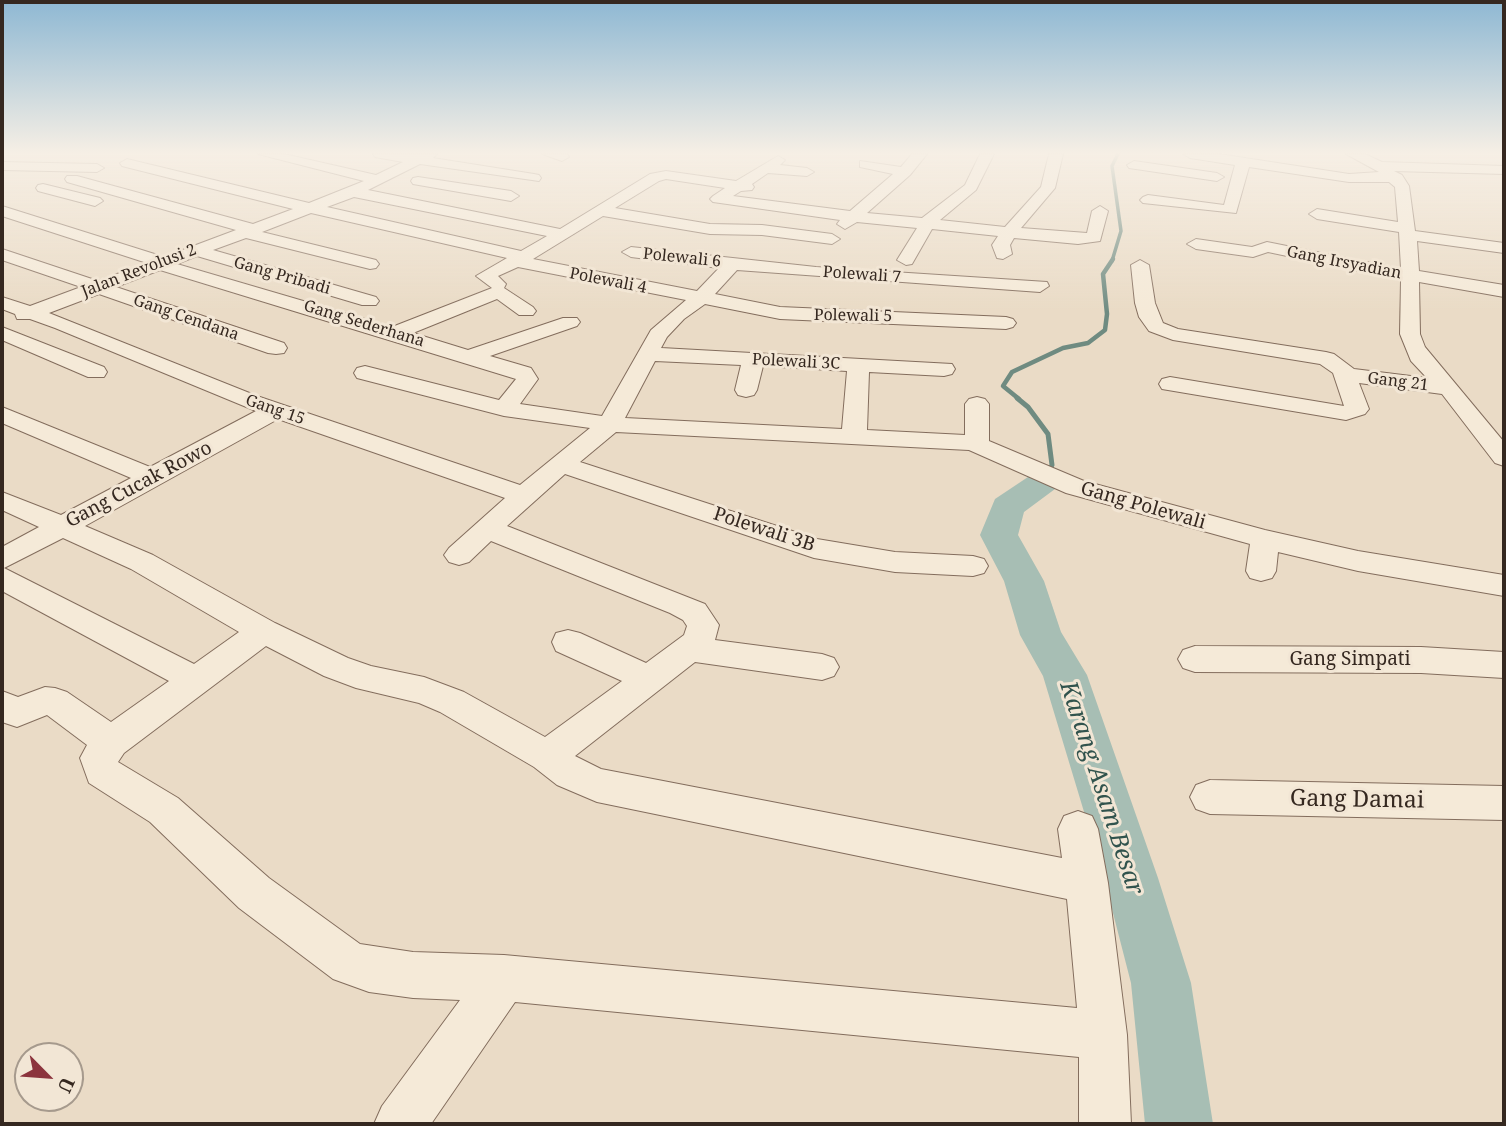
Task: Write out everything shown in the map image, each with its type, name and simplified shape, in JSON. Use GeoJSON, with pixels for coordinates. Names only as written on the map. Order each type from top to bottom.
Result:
{"type":"FeatureCollection","features":[{"type":"Feature","properties":{"kind":"street","name":"Gang Sederhana"},"geometry":{"type":"LineString","coordinates":[[14,207],[161,263],[396,333],[526,376],[526,383],[503,409]]}},
{"type":"Feature","properties":{"kind":"street"},"geometry":{"type":"LineString","coordinates":[[118,207],[144,217]]}},
{"type":"Feature","properties":{"kind":"street"},"geometry":{"type":"LineString","coordinates":[[165,207],[370,264]]}},
{"type":"Feature","properties":{"kind":"street","name":"Polewali 4"},"geometry":{"type":"LineString","coordinates":[[304,207],[700,299]]}},
{"type":"Feature","properties":{"kind":"street","name":"Jalan Revolusi 2"},"geometry":{"type":"LineString","coordinates":[[2,323],[161,263],[197,242],[222,240],[313,207]]}},
{"type":"Feature","properties":{"kind":"street"},"geometry":{"type":"LineString","coordinates":[[425,207],[561,234]]}},
{"type":"Feature","properties":{"kind":"street"},"geometry":{"type":"LineString","coordinates":[[497,284],[485,276],[520,259],[604,207]]}},
{"type":"Feature","properties":{"kind":"street"},"geometry":{"type":"LineString","coordinates":[[773,207],[1089,239],[1096,234],[1100,211]]}},
{"type":"Feature","properties":{"kind":"street"},"geometry":{"type":"LineString","coordinates":[[816,272],[832,239],[850,216],[862,207]]}},
{"type":"Feature","properties":{"kind":"street"},"geometry":{"type":"LineString","coordinates":[[905,260],[928,222],[947,207]]}},
{"type":"Feature","properties":{"kind":"street"},"geometry":{"type":"LineString","coordinates":[[1003,254],[1001,245],[1010,231],[1034,207]]}},
{"type":"Feature","properties":{"kind":"street"},"geometry":{"type":"LineString","coordinates":[[1201,207],[1228,210],[1231,207]]}},
{"type":"Feature","properties":{"kind":"street"},"geometry":{"type":"LineString","coordinates":[[1405,207],[1410,276],[1410,334],[1413,347],[1504,458]]}},
{"type":"Feature","properties":{"kind":"street"},"geometry":{"type":"LineString","coordinates":[[598,210],[710,229],[762,230],[832,239]]}},
{"type":"Feature","properties":{"kind":"street"},"geometry":{"type":"LineString","coordinates":[[1317,214],[1504,248]]}},
{"type":"Feature","properties":{"kind":"street","name":"Gang Pribadi"},"geometry":{"type":"LineString","coordinates":[[197,242],[369,301]]}},
{"type":"Feature","properties":{"kind":"street","name":"Gang Irsyadian"},"geometry":{"type":"LineString","coordinates":[[1196,244],[1253,252],[1268,247],[1410,276],[1504,290]]}},
{"type":"Feature","properties":{"kind":"street","name":"Polewali 6"},"geometry":{"type":"LineString","coordinates":[[631,252],[733,264]]}},
{"type":"Feature","properties":{"kind":"street","name":"Gang Cendana"},"geometry":{"type":"LineString","coordinates":[[2,254],[276,348]]}},
{"type":"Feature","properties":{"kind":"street"},"geometry":{"type":"LineString","coordinates":[[459,555],[524,495],[610,424],[658,334],[700,299],[733,264]]}},
{"type":"Feature","properties":{"kind":"street","name":"Polewali 7"},"geometry":{"type":"LineString","coordinates":[[733,264],[1040,286]]}},
{"type":"Feature","properties":{"kind":"street"},"geometry":{"type":"LineString","coordinates":[[1140,265],[1149,317],[1161,330],[1316,357],[1339,366],[1346,375],[1356,412],[1170,384]]}},
{"type":"Feature","properties":{"kind":"street"},"geometry":{"type":"LineString","coordinates":[[396,333],[499,292],[526,312]]}},
{"type":"Feature","properties":{"kind":"street","name":"Polewali 5"},"geometry":{"type":"LineString","coordinates":[[700,299],[791,315],[1006,323]]}},
{"type":"Feature","properties":{"kind":"street","name":"Gang 15"},"geometry":{"type":"LineString","coordinates":[[2,303],[222,391],[524,495]]}},
{"type":"Feature","properties":{"kind":"street"},"geometry":{"type":"LineString","coordinates":[[470,356],[570,322]]}},
{"type":"Feature","properties":{"kind":"street"},"geometry":{"type":"LineString","coordinates":[[2,333],[96,372]]}},
{"type":"Feature","properties":{"kind":"street","name":"Polewali 3C"},"geometry":{"type":"LineString","coordinates":[[648,354],[944,369]]}},
{"type":"Feature","properties":{"kind":"street"},"geometry":{"type":"LineString","coordinates":[[746,390],[753,360]]}},
{"type":"Feature","properties":{"kind":"street"},"geometry":{"type":"LineString","coordinates":[[854,435],[858,365]]}},
{"type":"Feature","properties":{"kind":"street","name":"Gang Polewali"},"geometry":{"type":"LineString","coordinates":[[365,373],[503,409],[610,424],[854,435],[977,444],[1076,487],[1265,539],[1358,561],[1504,586]]}},
{"type":"Feature","properties":{"kind":"street","name":"Gang 21"},"geometry":{"type":"LineString","coordinates":[[1346,375],[1449,388]]}},
{"type":"Feature","properties":{"kind":"street"},"geometry":{"type":"LineString","coordinates":[[977,404],[977,444]]}},
{"type":"Feature","properties":{"kind":"street","name":"Gang Cucak Rowo"},"geometry":{"type":"LineString","coordinates":[[2,559],[276,410]]}},
{"type":"Feature","properties":{"kind":"street"},"geometry":{"type":"LineString","coordinates":[[2,414],[153,478]]}},
{"type":"Feature","properties":{"kind":"street"},"geometry":{"type":"LineString","coordinates":[[1473,418],[1504,423]]}},
{"type":"Feature","properties":{"kind":"street","name":"Polewali 3B"},"geometry":{"type":"LineString","coordinates":[[560,464],[814,548],[895,562],[973,566]]}},
{"type":"Feature","properties":{"kind":"street"},"geometry":{"type":"LineString","coordinates":[[2,499],[142,562],[264,631],[346,671],[368,679],[425,691],[452,702],[547,756],[570,773],[597,785],[1087,883]]}},
{"type":"Feature","properties":{"kind":"street"},"geometry":{"type":"LineString","coordinates":[[488,529],[694,612],[700,618],[703,632],[690,649],[547,756]]}},
{"type":"Feature","properties":{"kind":"street"},"geometry":{"type":"LineString","coordinates":[[1261,571],[1265,539]]}},
{"type":"Feature","properties":{"kind":"street"},"geometry":{"type":"LineString","coordinates":[[2,578],[196,680]]}},
{"type":"Feature","properties":{"kind":"street"},"geometry":{"type":"LineString","coordinates":[[264,631],[111,743],[99,758],[103,772],[164,810],[254,893],[349,963],[369,969],[413,975],[504,978],[1103,1035]]}},
{"type":"Feature","properties":{"kind":"street"},"geometry":{"type":"LineString","coordinates":[[568,642],[650,679]]}},
{"type":"Feature","properties":{"kind":"street"},"geometry":{"type":"LineString","coordinates":[[690,649],[822,667]]}},
{"type":"Feature","properties":{"kind":"street","name":"Gang Simpati"},"geometry":{"type":"LineString","coordinates":[[1195,659],[1422,660],[1504,665]]}},
{"type":"Feature","properties":{"kind":"street"},"geometry":{"type":"LineString","coordinates":[[2,705],[17,713],[45,701],[55,702],[111,743]]}},
{"type":"Feature","properties":{"kind":"street","name":"Gang Damai"},"geometry":{"type":"LineString","coordinates":[[1210,797],[1504,803]]}},
{"type":"Feature","properties":{"kind":"street"},"geometry":{"type":"LineString","coordinates":[[1078,829],[1087,883],[1103,1035],[1105,1124]]}},
{"type":"Feature","properties":{"kind":"street"},"geometry":{"type":"LineString","coordinates":[[400,1124],[504,978]]}},
{"type":"Feature","properties":{"kind":"waterway"},"geometry":{"type":"LineString","coordinates":[[1112,260],[1121,231],[1118,207]]}},
{"type":"Feature","properties":{"kind":"waterway"},"geometry":{"type":"LineString","coordinates":[[1019,399],[1003,386],[1012,372],[1063,348],[1088,343],[1105,330],[1107,314],[1103,274],[1112,260]]}},
{"type":"Feature","properties":{"kind":"waterway"},"geometry":{"type":"LineString","coordinates":[[1017,398],[1028,407],[1048,434],[1052,465],[1047,475]]}},
{"type":"Feature","properties":{"kind":"waterway","name":"Karang Asam Besar"},"geometry":{"type":"LineString","coordinates":[[1043,482],[1008,507],[999,535],[1024,581],[1041,635],[1065,675],[1131,878],[1161,983],[1179,1124]]}}]}
